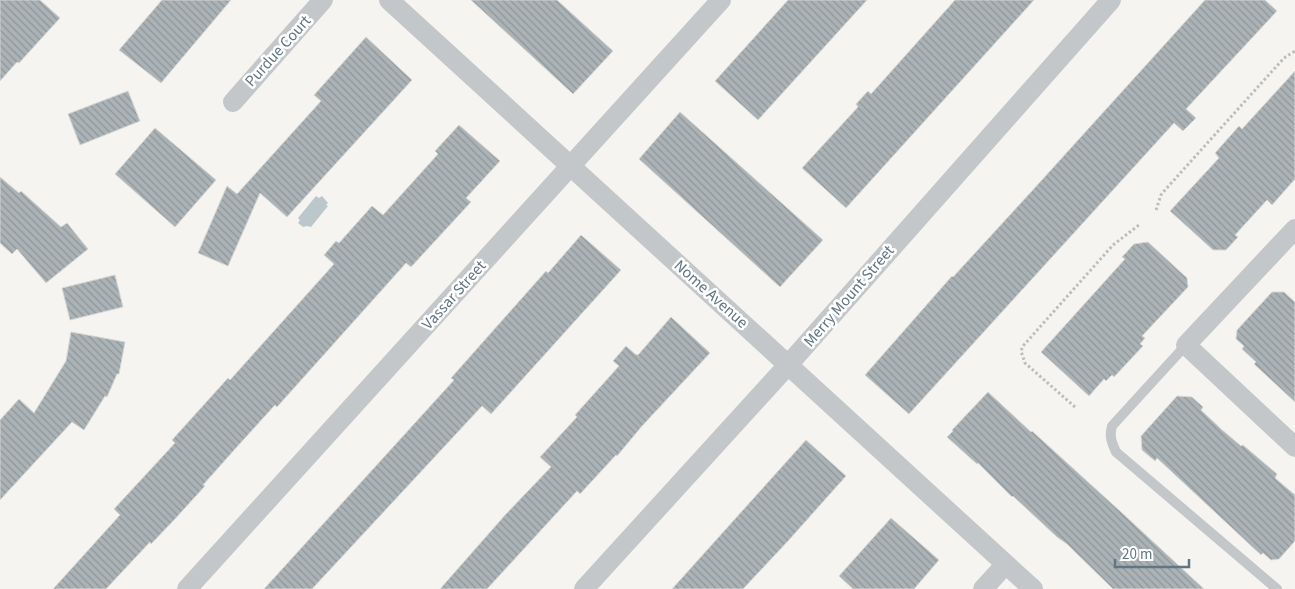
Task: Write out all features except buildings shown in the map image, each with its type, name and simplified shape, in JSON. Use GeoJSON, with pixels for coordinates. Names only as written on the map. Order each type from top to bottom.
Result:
{"type":"FeatureCollection","features":[{"type":"Feature","properties":{"kind":"street","name":"Purdue Court"},"geometry":{"type":"LineString","coordinates":[[233,102],[323,0]]}},
{"type":"Feature","properties":{"kind":"street","name":"Nome Avenue"},"geometry":{"type":"LineString","coordinates":[[389,0],[1033,589]]}},
{"type":"Feature","properties":{"kind":"street","name":"Vassar Street"},"geometry":{"type":"LineString","coordinates":[[187,589],[721,0]]}},
{"type":"Feature","properties":{"kind":"street","name":"Merry Mount Street"},"geometry":{"type":"LineString","coordinates":[[584,589],[788,365],[1111,0]]}},
{"type":"Feature","properties":{"kind":"street"},"geometry":{"type":"LineString","coordinates":[[1295,229],[1186,346],[1295,448]]}},
{"type":"Feature","properties":{"kind":"street"},"geometry":{"type":"LineString","coordinates":[[983,589],[1006,565]]}},
{"type":"Feature","properties":{"kind":"lane"},"geometry":{"type":"LineString","coordinates":[[1186,346],[1112,426],[1110,433],[1111,441],[1116,452],[1277,589]]}},
{"type":"Feature","properties":{"kind":"path"},"geometry":{"type":"LineString","coordinates":[[1156,210],[1161,195],[1165,190],[1284,58],[1295,51]]}},
{"type":"Feature","properties":{"kind":"path"},"geometry":{"type":"LineString","coordinates":[[1075,407],[1025,363],[1021,351],[1023,346],[1113,245],[1139,225]]}},
{"type":"Feature","properties":{"kind":"shaded area"},"geometry":{"type":"Polygon","coordinates":[[[316,196],[319,198],[322,196],[328,203],[326,205],[328,206],[311,227],[303,227],[298,223],[300,220],[298,218],[316,196]]]}}]}
